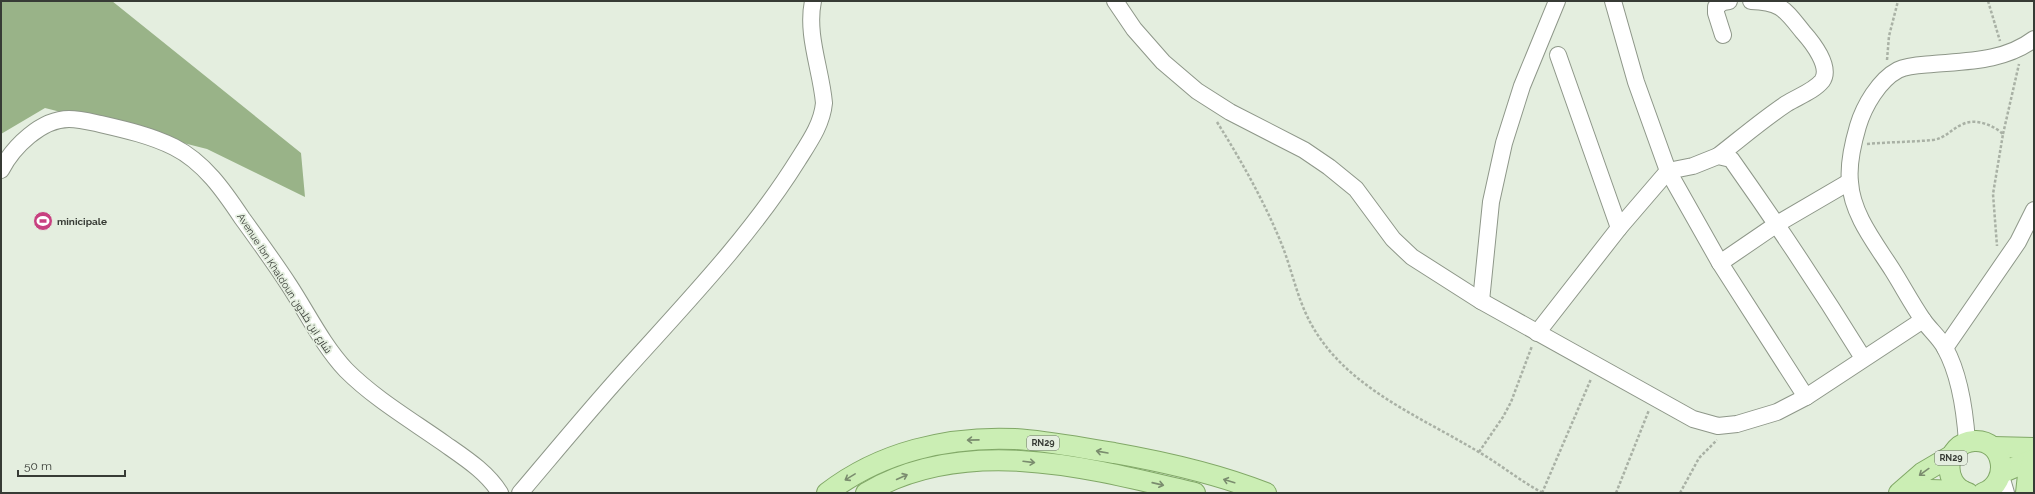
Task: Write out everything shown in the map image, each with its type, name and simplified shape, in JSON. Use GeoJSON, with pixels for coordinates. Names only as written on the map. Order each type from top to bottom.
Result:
{"type":"FeatureCollection","features":[{"type":"Feature","properties":{"kind":"main road","name":"RN29"},"geometry":{"type":"LineString","coordinates":[[827,493],[861,471],[881,461],[919,448],[961,440],[1015,439],[1073,446],[1144,459],[1205,474],[1266,493]]}},
{"type":"Feature","properties":{"kind":"main road","name":"RN29"},"geometry":{"type":"LineString","coordinates":[[1969,493],[1958,487],[1950,476],[1949,462],[1955,450],[1967,442],[1981,441],[1993,448],[2034,456]]}},
{"type":"Feature","properties":{"kind":"main road"},"geometry":{"type":"LineString","coordinates":[[1993,448],[2001,459],[2003,481]]}},
{"type":"Feature","properties":{"kind":"main road","name":"RN29"},"geometry":{"type":"LineString","coordinates":[[1899,493],[1922,473],[1951,456]]}},
{"type":"Feature","properties":{"kind":"main road"},"geometry":{"type":"LineString","coordinates":[[1907,493],[1930,490],[1969,493],[1994,486],[2003,481],[2034,456]]}},
{"type":"Feature","properties":{"kind":"main road"},"geometry":{"type":"LineString","coordinates":[[2026,493],[2028,475],[2034,456]]}},
{"type":"Feature","properties":{"kind":"main road","name":"RN29"},"geometry":{"type":"LineString","coordinates":[[866,493],[915,470],[958,462],[1012,460],[1071,467],[1195,493]]}},
{"type":"Feature","properties":{"kind":"street"},"geometry":{"type":"LineString","coordinates":[[520,493],[617,379],[718,266],[783,184],[816,131],[823,112],[824,103],[811,22],[813,1]]}},
{"type":"Feature","properties":{"kind":"street"},"geometry":{"type":"LineString","coordinates":[[1115,1],[1134,29],[1163,62],[1197,91],[1230,112],[1304,150],[1329,167],[1356,189],[1394,239],[1412,257],[1481,301],[1597,367],[1692,418],[1718,426],[1737,424],[1777,412],[1806,397],[1863,358],[1923,320]]}},
{"type":"Feature","properties":{"kind":"street"},"geometry":{"type":"LineString","coordinates":[[1481,301],[1491,202],[1504,143],[1522,86],[1557,1]]}},
{"type":"Feature","properties":{"kind":"street"},"geometry":{"type":"LineString","coordinates":[[1613,1],[1636,82],[1668,171],[1720,263],[1806,397]]}},
{"type":"Feature","properties":{"kind":"street"},"geometry":{"type":"LineString","coordinates":[[1723,35],[1716,13],[1716,6],[1723,2],[1729,1]]}},
{"type":"Feature","properties":{"kind":"street"},"geometry":{"type":"LineString","coordinates":[[1537,333],[1619,228],[1668,171],[1693,166],[1718,156],[1785,105],[1811,89],[1822,80],[1824,72],[1822,60],[1808,37],[1785,10],[1772,3],[1751,1]]}},
{"type":"Feature","properties":{"kind":"street"},"geometry":{"type":"LineString","coordinates":[[1967,442],[1963,403],[1945,348],[1923,320],[1863,223],[1853,200],[1849,182],[1853,145],[1860,120],[1872,96],[1885,80],[1898,70],[1913,65],[1979,60],[2005,55],[2028,43]]}},
{"type":"Feature","properties":{"kind":"street"},"geometry":{"type":"LineString","coordinates":[[1558,55],[1619,228]]}},
{"type":"Feature","properties":{"kind":"street","name":"Avenue Ibn Khaldoun شارع ابن خلدون"},"geometry":{"type":"LineString","coordinates":[[1,170],[13,150],[23,140],[43,127],[58,120],[82,120],[139,134],[175,147],[190,157],[221,188],[290,286],[333,356],[366,388],[481,470],[500,493]]}},
{"type":"Feature","properties":{"kind":"street"},"geometry":{"type":"LineString","coordinates":[[1718,156],[1730,159],[1777,224],[1863,358]]}},
{"type":"Feature","properties":{"kind":"street"},"geometry":{"type":"LineString","coordinates":[[1720,263],[1777,224],[1849,182]]}},
{"type":"Feature","properties":{"kind":"street"},"geometry":{"type":"LineString","coordinates":[[1945,348],[2000,270],[2018,242],[2034,210]]}},
{"type":"Feature","properties":{"kind":"path"},"geometry":{"type":"LineString","coordinates":[[1885,80],[1889,36],[1898,1]]}},
{"type":"Feature","properties":{"kind":"path"},"geometry":{"type":"LineString","coordinates":[[1988,1],[1989,10],[2005,55]]}},
{"type":"Feature","properties":{"kind":"path"},"geometry":{"type":"LineString","coordinates":[[2000,270],[1993,211],[1993,194],[2003,134],[2028,43]]}},
{"type":"Feature","properties":{"kind":"path"},"geometry":{"type":"LineString","coordinates":[[1214,117],[1239,156],[1268,212],[1284,250],[1302,308],[1331,354],[1352,375],[1386,399],[1479,452],[1543,493],[1597,367]]}},
{"type":"Feature","properties":{"kind":"path"},"geometry":{"type":"LineString","coordinates":[[1853,145],[1934,140],[1946,136],[1962,124],[1971,122],[1992,126],[2003,134]]}},
{"type":"Feature","properties":{"kind":"path"},"geometry":{"type":"LineString","coordinates":[[1479,452],[1503,417],[1511,402],[1537,333]]}},
{"type":"Feature","properties":{"kind":"path"},"geometry":{"type":"LineString","coordinates":[[1616,493],[1654,398]]}},
{"type":"Feature","properties":{"kind":"path"},"geometry":{"type":"LineString","coordinates":[[1680,493],[1699,458],[1719,438]]}},
{"type":"Feature","properties":{"kind":"green space"},"geometry":{"type":"Polygon","coordinates":[[[1,1],[112,1],[301,153],[305,197],[207,149],[45,108],[1,134],[1,1]]]}},
{"type":"Feature","properties":{"kind":"place","name":"minicipale"},"geometry":{"type":"Point","coordinates":[43,221]}}]}
